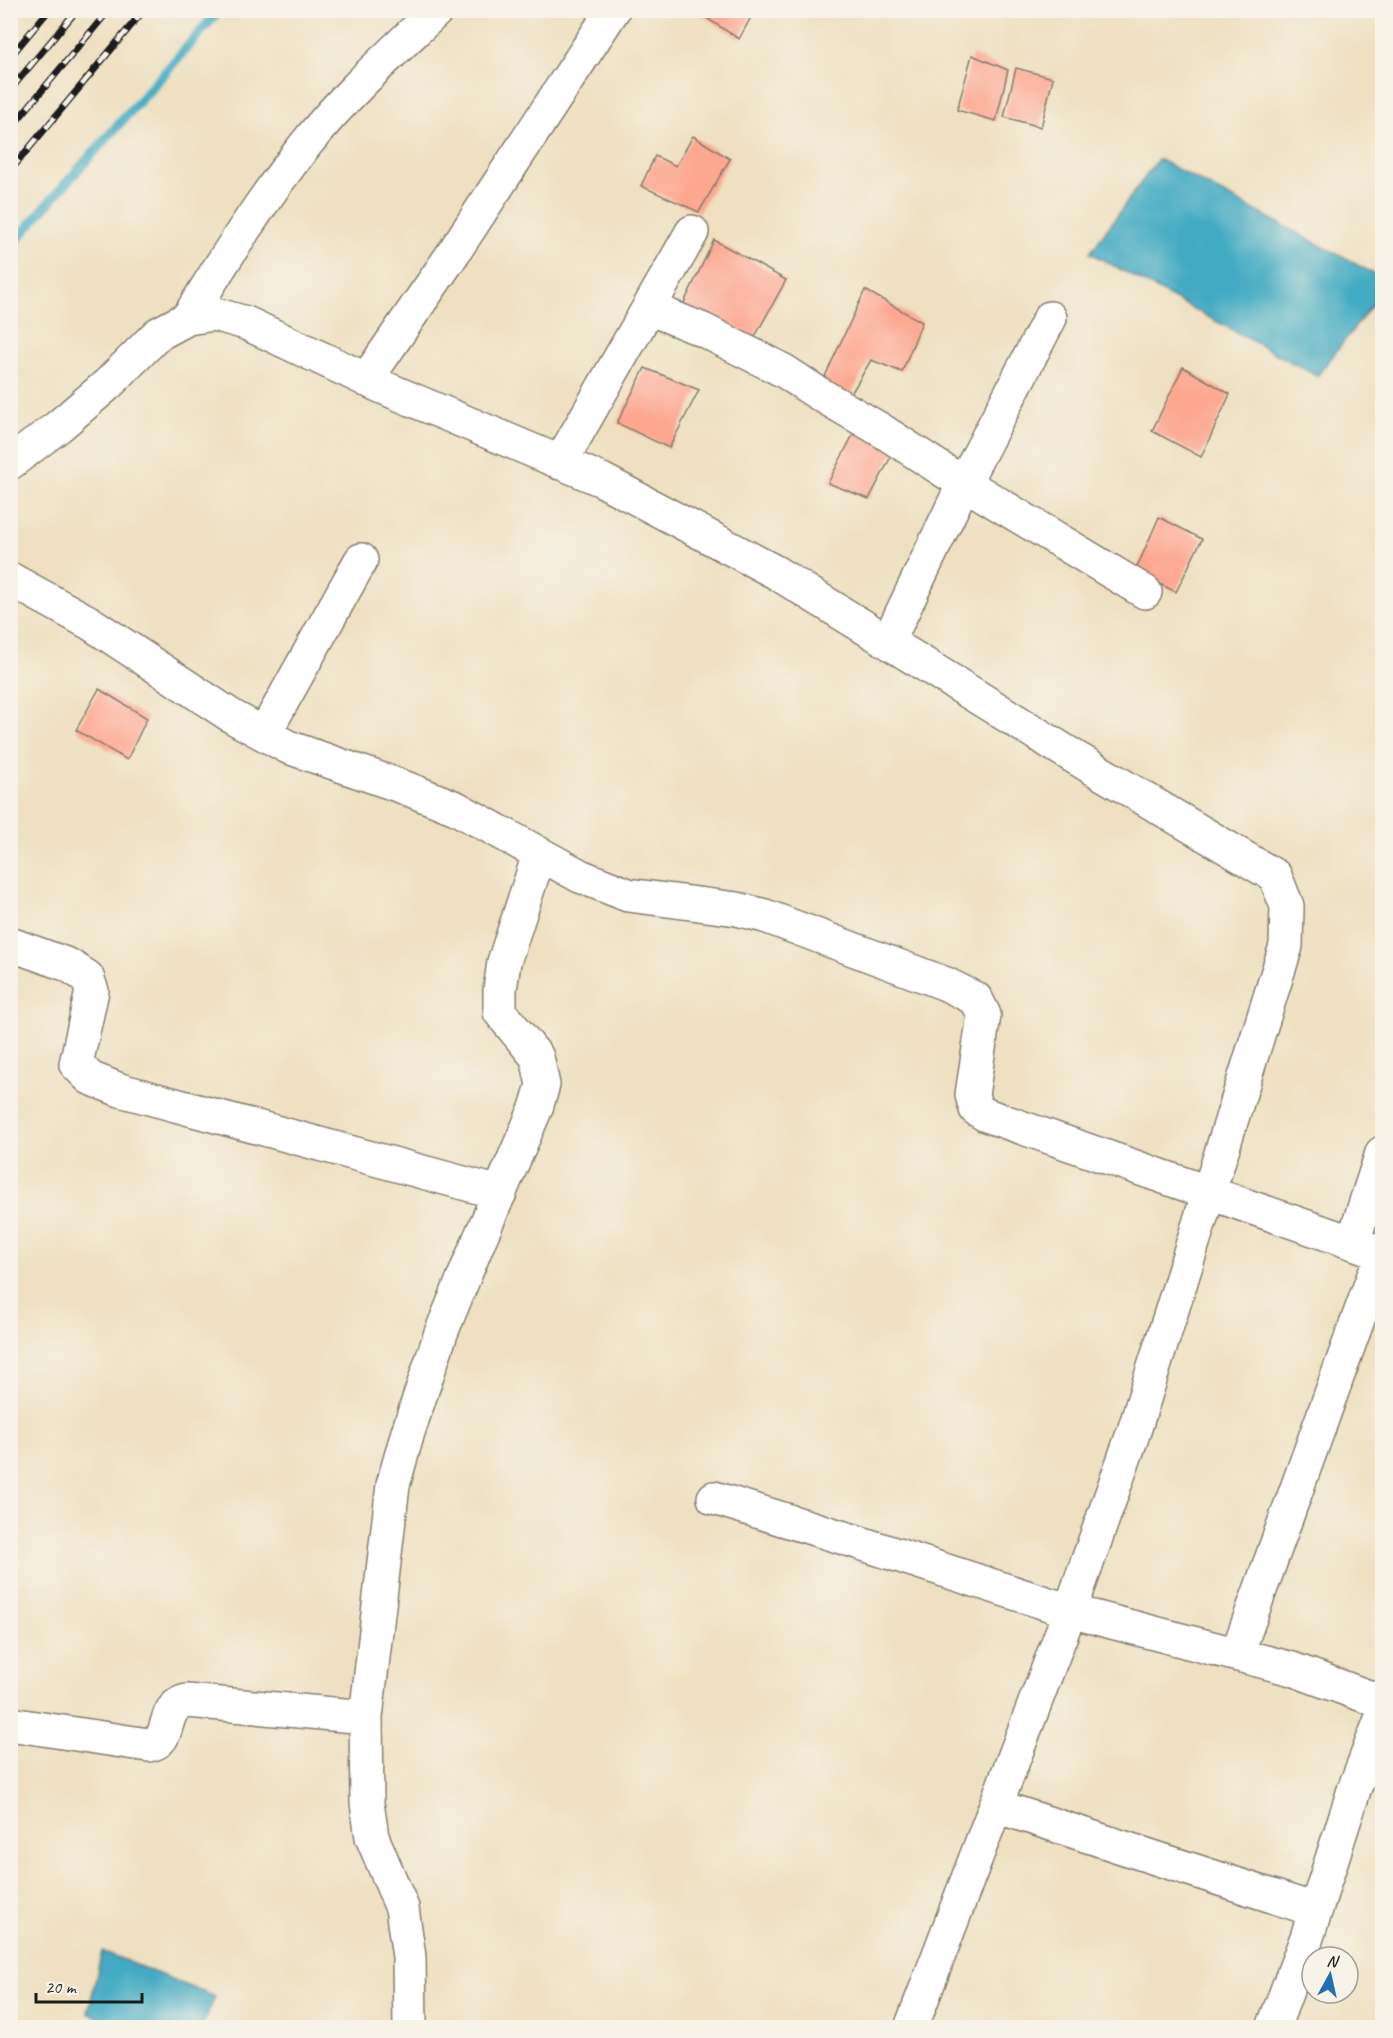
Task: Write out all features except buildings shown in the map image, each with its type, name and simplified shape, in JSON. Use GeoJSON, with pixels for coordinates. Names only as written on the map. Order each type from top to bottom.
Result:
{"type":"FeatureCollection","features":[{"type":"Feature","properties":{"kind":"street"},"geometry":{"type":"LineString","coordinates":[[188,318],[258,208],[308,142],[379,65],[437,10]]}},
{"type":"Feature","properties":{"kind":"street"},"geometry":{"type":"LineString","coordinates":[[366,380],[450,258],[613,10]]}},
{"type":"Feature","properties":{"kind":"street"},"geometry":{"type":"LineString","coordinates":[[560,463],[692,232]]}},
{"type":"Feature","properties":{"kind":"street"},"geometry":{"type":"LineString","coordinates":[[649,308],[703,330],[784,371],[1145,592]]}},
{"type":"Feature","properties":{"kind":"street"},"geometry":{"type":"LineString","coordinates":[[10,463],[84,405],[158,334],[188,318],[214,314],[246,323],[366,380],[602,480],[775,572],[1086,764],[1275,876],[1287,906],[1286,946],[1134,1431],[1070,1611],[911,2028]]}},
{"type":"Feature","properties":{"kind":"street"},"geometry":{"type":"LineString","coordinates":[[888,642],[964,483],[1050,318]]}},
{"type":"Feature","properties":{"kind":"street"},"geometry":{"type":"LineString","coordinates":[[264,734],[361,560]]}},
{"type":"Feature","properties":{"kind":"street"},"geometry":{"type":"LineString","coordinates":[[10,579],[90,622],[233,717],[288,747],[456,808],[580,876],[628,895],[737,909],[765,916],[946,984],[976,999],[984,1015],[972,1095],[976,1109],[1372,1249]]}},
{"type":"Feature","properties":{"kind":"street"},"geometry":{"type":"LineString","coordinates":[[410,2028],[409,1957],[402,1908],[372,1837],[367,1803],[366,1717],[393,1485],[441,1333],[536,1108],[543,1085],[537,1057],[500,1012],[504,962],[539,855]]}},
{"type":"Feature","properties":{"kind":"street"},"geometry":{"type":"LineString","coordinates":[[10,944],[68,965],[87,977],[92,991],[76,1064],[90,1078],[120,1090],[500,1193]]}},
{"type":"Feature","properties":{"kind":"street"},"geometry":{"type":"LineString","coordinates":[[1237,1654],[1372,1249],[1383,1153]]}},
{"type":"Feature","properties":{"kind":"street"},"geometry":{"type":"LineString","coordinates":[[714,1498],[1070,1611],[1292,1669],[1383,1702]]}},
{"type":"Feature","properties":{"kind":"street"},"geometry":{"type":"LineString","coordinates":[[10,1724],[155,1745],[161,1741],[170,1712],[180,1702],[366,1717]]}},
{"type":"Feature","properties":{"kind":"street"},"geometry":{"type":"LineString","coordinates":[[1273,2028],[1316,1910],[1355,1787],[1383,1717]]}},
{"type":"Feature","properties":{"kind":"street"},"geometry":{"type":"LineString","coordinates":[[996,1806],[1316,1910]]}},
{"type":"Feature","properties":{"kind":"water"},"geometry":{"type":"Polygon","coordinates":[[[1158,159],[1382,278],[1382,292],[1317,376],[1090,253],[1158,159]]]}},
{"type":"Feature","properties":{"kind":"water"},"geometry":{"type":"Polygon","coordinates":[[[102,1951],[215,1997],[202,2027],[124,2027],[88,2013],[102,1951]]]}},
{"type":"Feature","properties":{"kind":"waterway"},"geometry":{"type":"LineString","coordinates":[[10,248],[219,10]]}},
{"type":"Feature","properties":{"kind":"railway"},"geometry":{"type":"LineString","coordinates":[[10,57],[49,10]]}},
{"type":"Feature","properties":{"kind":"railway"},"geometry":{"type":"LineString","coordinates":[[10,90],[77,10]]}},
{"type":"Feature","properties":{"kind":"railway"},"geometry":{"type":"LineString","coordinates":[[10,129],[109,10]]}},
{"type":"Feature","properties":{"kind":"railway"},"geometry":{"type":"LineString","coordinates":[[10,171],[144,10]]}}]}
